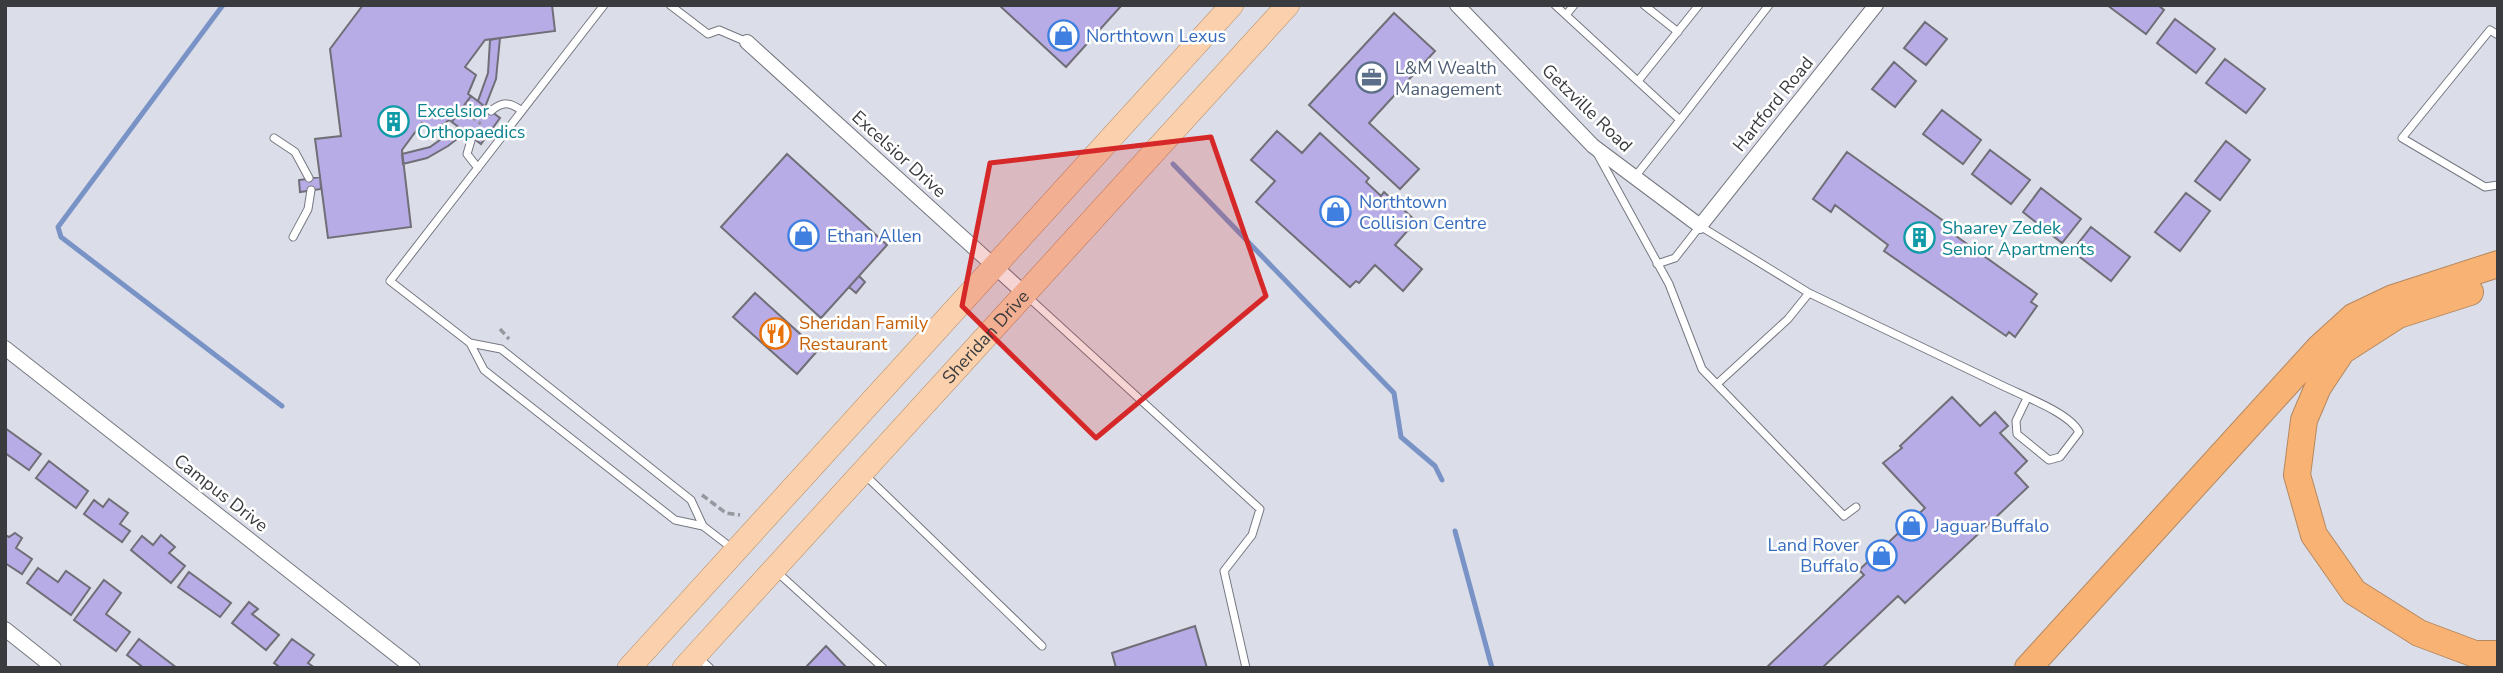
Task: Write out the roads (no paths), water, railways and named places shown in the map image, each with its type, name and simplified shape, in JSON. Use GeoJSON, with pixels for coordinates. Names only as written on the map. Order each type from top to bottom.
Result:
{"type":"FeatureCollection","features":[{"type":"Feature","properties":{"kind":"highway"},"geometry":{"type":"LineString","coordinates":[[2028,668],[2320,347],[2353,317],[2393,298],[2498,264]]}},
{"type":"Feature","properties":{"kind":"highway"},"geometry":{"type":"LineString","coordinates":[[2498,282],[2399,316],[2342,351],[2318,387],[2304,420],[2297,475],[2314,535],[2354,592],[2420,634],[2475,654],[2498,654]]}},
{"type":"Feature","properties":{"kind":"main road"},"geometry":{"type":"LineString","coordinates":[[629,668],[1232,5]]}},
{"type":"Feature","properties":{"kind":"main road","name":"Sheridan Drive"},"geometry":{"type":"LineString","coordinates":[[696,663],[774,569],[1288,5]]}},
{"type":"Feature","properties":{"kind":"street","name":"Getzville Road"},"geometry":{"type":"LineString","coordinates":[[1457,5],[1593,146],[1700,226]]}},
{"type":"Feature","properties":{"kind":"street","name":"Hartford Road"},"geometry":{"type":"LineString","coordinates":[[1700,226],[1876,5]]}},
{"type":"Feature","properties":{"kind":"street","name":"Excelsior Drive"},"geometry":{"type":"LineString","coordinates":[[747,42],[1025,294]]}},
{"type":"Feature","properties":{"kind":"street","name":"Campus Drive"},"geometry":{"type":"LineString","coordinates":[[5,348],[414,668]]}},
{"type":"Feature","properties":{"kind":"street"},"geometry":{"type":"LineString","coordinates":[[5,629],[54,668]]}},
{"type":"Feature","properties":{"kind":"lane"},"geometry":{"type":"LineString","coordinates":[[604,5],[390,281],[470,343],[484,370],[676,520],[703,526],[736,551]]}},
{"type":"Feature","properties":{"kind":"lane"},"geometry":{"type":"LineString","coordinates":[[670,5],[708,34],[719,30],[747,42]]}},
{"type":"Feature","properties":{"kind":"lane"},"geometry":{"type":"LineString","coordinates":[[1555,5],[1680,120]]}},
{"type":"Feature","properties":{"kind":"lane"},"geometry":{"type":"LineString","coordinates":[[1566,15],[1574,5]]}},
{"type":"Feature","properties":{"kind":"lane"},"geometry":{"type":"LineString","coordinates":[[1644,5],[1678,32]]}},
{"type":"Feature","properties":{"kind":"lane"},"geometry":{"type":"LineString","coordinates":[[1638,81],[1699,5]]}},
{"type":"Feature","properties":{"kind":"lane"},"geometry":{"type":"LineString","coordinates":[[1633,178],[1769,5]]}},
{"type":"Feature","properties":{"kind":"lane"},"geometry":{"type":"LineString","coordinates":[[2498,35],[2490,30],[2402,138],[2485,187],[2498,185]]}},
{"type":"Feature","properties":{"kind":"lane"},"geometry":{"type":"LineString","coordinates":[[491,111],[505,103],[522,111]]}},
{"type":"Feature","properties":{"kind":"lane"},"geometry":{"type":"LineString","coordinates":[[471,137],[467,155],[478,168]]}},
{"type":"Feature","properties":{"kind":"lane"},"geometry":{"type":"LineString","coordinates":[[274,138],[295,152],[309,178]]}},
{"type":"Feature","properties":{"kind":"lane"},"geometry":{"type":"LineString","coordinates":[[1593,146],[1669,284],[1702,369],[1844,516],[1856,507]]}},
{"type":"Feature","properties":{"kind":"lane"},"geometry":{"type":"LineString","coordinates":[[293,237],[308,209],[311,190]]}},
{"type":"Feature","properties":{"kind":"lane"},"geometry":{"type":"LineString","coordinates":[[1657,264],[1675,258],[1700,226],[1808,293],[2027,398],[2074,422],[2079,432],[2060,457],[2049,460],[2017,434],[2016,421],[2027,398]]}},
{"type":"Feature","properties":{"kind":"lane"},"geometry":{"type":"LineString","coordinates":[[1717,384],[1788,320],[1808,293]]}},
{"type":"Feature","properties":{"kind":"lane"},"geometry":{"type":"LineString","coordinates":[[1025,294],[1259,509],[1252,535],[1224,571],[1246,668]]}},
{"type":"Feature","properties":{"kind":"lane"},"geometry":{"type":"LineString","coordinates":[[470,343],[500,349],[691,500],[703,526]]}},
{"type":"Feature","properties":{"kind":"lane"},"geometry":{"type":"LineString","coordinates":[[862,472],[1042,646]]}},
{"type":"Feature","properties":{"kind":"lane"},"geometry":{"type":"LineString","coordinates":[[774,569],[883,668]]}},
{"type":"Feature","properties":{"kind":"waterway"},"geometry":{"type":"LineString","coordinates":[[223,5],[58,227],[61,237],[282,406]]}},
{"type":"Feature","properties":{"kind":"waterway"},"geometry":{"type":"LineString","coordinates":[[1173,164],[1394,393],[1401,437],[1435,466],[1442,480]]}},
{"type":"Feature","properties":{"kind":"waterway"},"geometry":{"type":"LineString","coordinates":[[1455,531],[1492,668]]}},
{"type":"Feature","properties":{"kind":"place","name":"Northtown Lexus"},"geometry":{"type":"Point","coordinates":[1063,36]}},
{"type":"Feature","properties":{"kind":"place","name":"L&M Wealth Management"},"geometry":{"type":"Point","coordinates":[1372,78]}},
{"type":"Feature","properties":{"kind":"place","name":"Excelsior Orthopaedics"},"geometry":{"type":"Point","coordinates":[394,121]}},
{"type":"Feature","properties":{"kind":"place","name":"Northtown Collision Centre"},"geometry":{"type":"Point","coordinates":[1336,212]}},
{"type":"Feature","properties":{"kind":"place","name":"Ethan Allen"},"geometry":{"type":"Point","coordinates":[804,236]}},
{"type":"Feature","properties":{"kind":"place","name":"Shaarey Zedek Senior Apartments"},"geometry":{"type":"Point","coordinates":[1919,238]}},
{"type":"Feature","properties":{"kind":"place","name":"Sheridan Family Restaurant"},"geometry":{"type":"Point","coordinates":[776,333]}},
{"type":"Feature","properties":{"kind":"place","name":"Jaguar Buffalo"},"geometry":{"type":"Point","coordinates":[1911,526]}},
{"type":"Feature","properties":{"kind":"place","name":"Land Rover Buffalo"},"geometry":{"type":"Point","coordinates":[1882,555]}}]}
